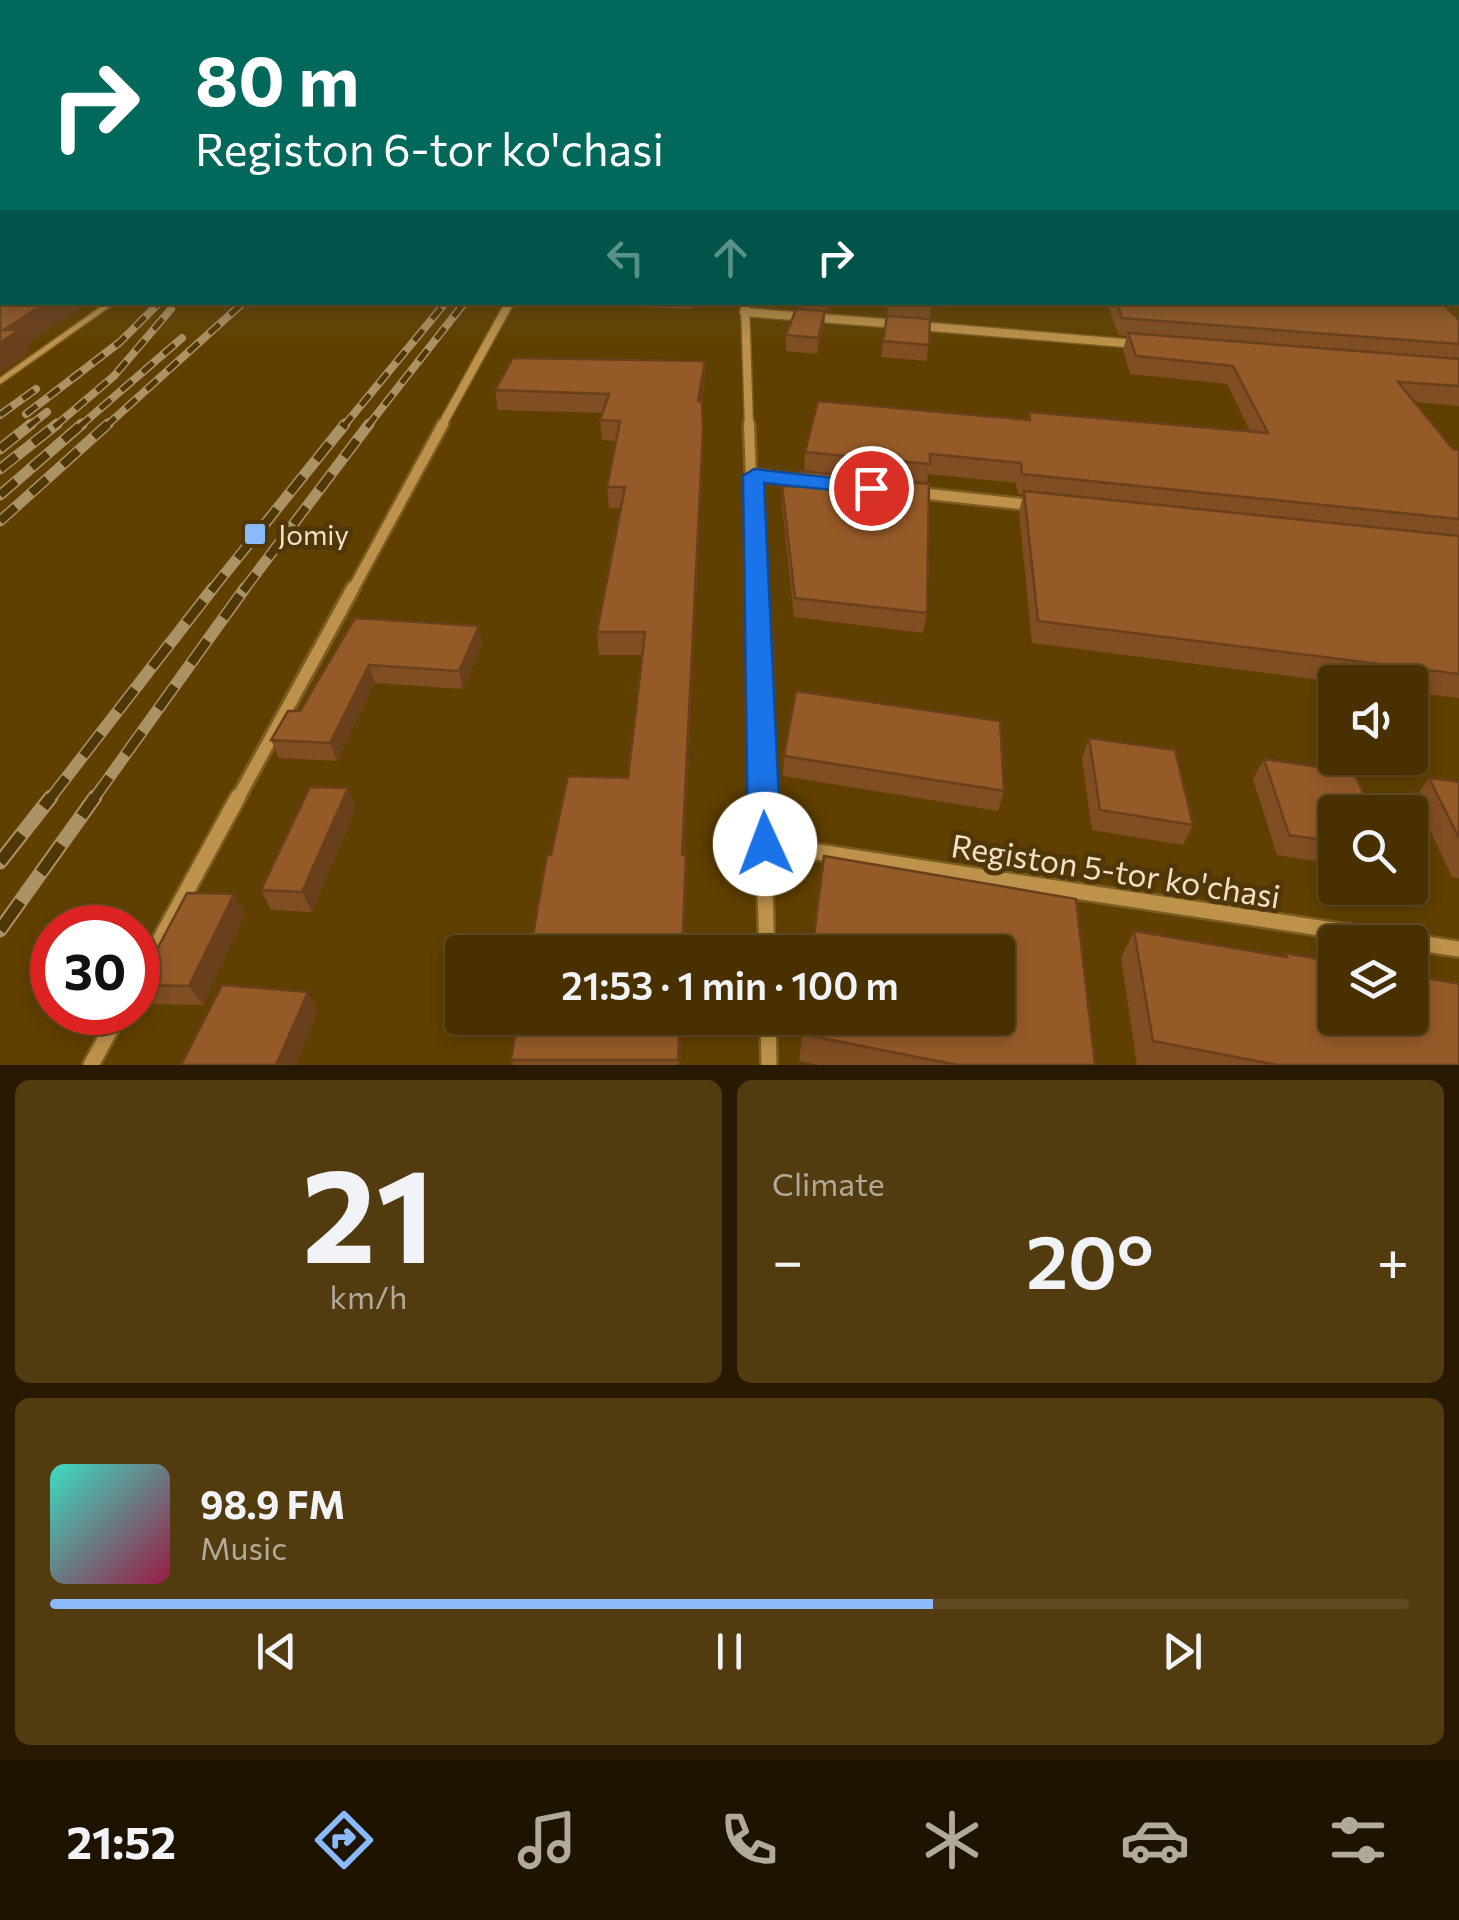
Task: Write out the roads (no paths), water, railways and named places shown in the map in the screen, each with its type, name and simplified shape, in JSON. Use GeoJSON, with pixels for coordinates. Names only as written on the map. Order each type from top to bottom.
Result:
{"type":"FeatureCollection","features":[{"type":"Feature","properties":{"kind":"street"},"geometry":{"type":"LineString","coordinates":[[160,940],[508,305]]}},
{"type":"Feature","properties":{"kind":"street"},"geometry":{"type":"LineString","coordinates":[[767,935],[754,476],[745,307],[1142,344]]}},
{"type":"Feature","properties":{"kind":"street"},"geometry":{"type":"LineString","coordinates":[[754,476],[832,484]]}},
{"type":"Feature","properties":{"kind":"street"},"geometry":{"type":"LineString","coordinates":[[910,492],[1048,506]]}},
{"type":"Feature","properties":{"kind":"street","name":"Registon 5-tor ko'chasi"},"geometry":{"type":"LineString","coordinates":[[765,844],[1459,950]]}},
{"type":"Feature","properties":{"kind":"street"},"geometry":{"type":"LineString","coordinates":[[91,1065],[107,1035]]}},
{"type":"Feature","properties":{"kind":"street"},"geometry":{"type":"LineString","coordinates":[[768,1035],[769,1065]]}},
{"type":"Feature","properties":{"kind":"lane"},"geometry":{"type":"LineString","coordinates":[[0,382],[108,305]]}},
{"type":"Feature","properties":{"kind":"railway"},"geometry":{"type":"LineString","coordinates":[[26,414],[120,342],[157,305]]}},
{"type":"Feature","properties":{"kind":"railway"},"geometry":{"type":"LineString","coordinates":[[105,427],[241,305]]}},
{"type":"Feature","properties":{"kind":"railway"},"geometry":{"type":"LineString","coordinates":[[343,427],[444,305]]}},
{"type":"Feature","properties":{"kind":"railway"},"geometry":{"type":"LineString","coordinates":[[367,427],[463,305]]}},
{"type":"Feature","properties":{"kind":"railway"},"geometry":{"type":"LineString","coordinates":[[54,427],[114,376],[171,309]]}},
{"type":"Feature","properties":{"kind":"railway"},"geometry":{"type":"LineString","coordinates":[[79,427],[182,338]]}},
{"type":"Feature","properties":{"kind":"railway"},"geometry":{"type":"LineString","coordinates":[[0,415],[36,389]]}},
{"type":"Feature","properties":{"kind":"railway"},"geometry":{"type":"LineString","coordinates":[[28,427],[47,412]]}},
{"type":"Feature","properties":{"kind":"railway"},"geometry":{"type":"LineString","coordinates":[[0,449],[31,424]]}},
{"type":"Feature","properties":{"kind":"railway"},"geometry":{"type":"LineString","coordinates":[[0,469],[57,424]]}},
{"type":"Feature","properties":{"kind":"railway"},"geometry":{"type":"LineString","coordinates":[[0,495],[82,424]]}},
{"type":"Feature","properties":{"kind":"railway"},"geometry":{"type":"LineString","coordinates":[[0,521],[108,424]]}},
{"type":"Feature","properties":{"kind":"railway"},"geometry":{"type":"LineString","coordinates":[[211,591],[345,424]]}},
{"type":"Feature","properties":{"kind":"railway"},"geometry":{"type":"LineString","coordinates":[[243,591],[369,424]]}},
{"type":"Feature","properties":{"kind":"railway"},"geometry":{"type":"LineString","coordinates":[[49,800],[213,588]]}},
{"type":"Feature","properties":{"kind":"railway"},"geometry":{"type":"LineString","coordinates":[[93,800],[245,588]]}},
{"type":"Feature","properties":{"kind":"railway"},"geometry":{"type":"LineString","coordinates":[[0,862],[51,797]]}},
{"type":"Feature","properties":{"kind":"railway"},"geometry":{"type":"LineString","coordinates":[[0,930],[95,797]]}},
{"type":"Feature","properties":{"kind":"place","name":"Jomiy"},"geometry":{"type":"Point","coordinates":[255,534]}}]}
